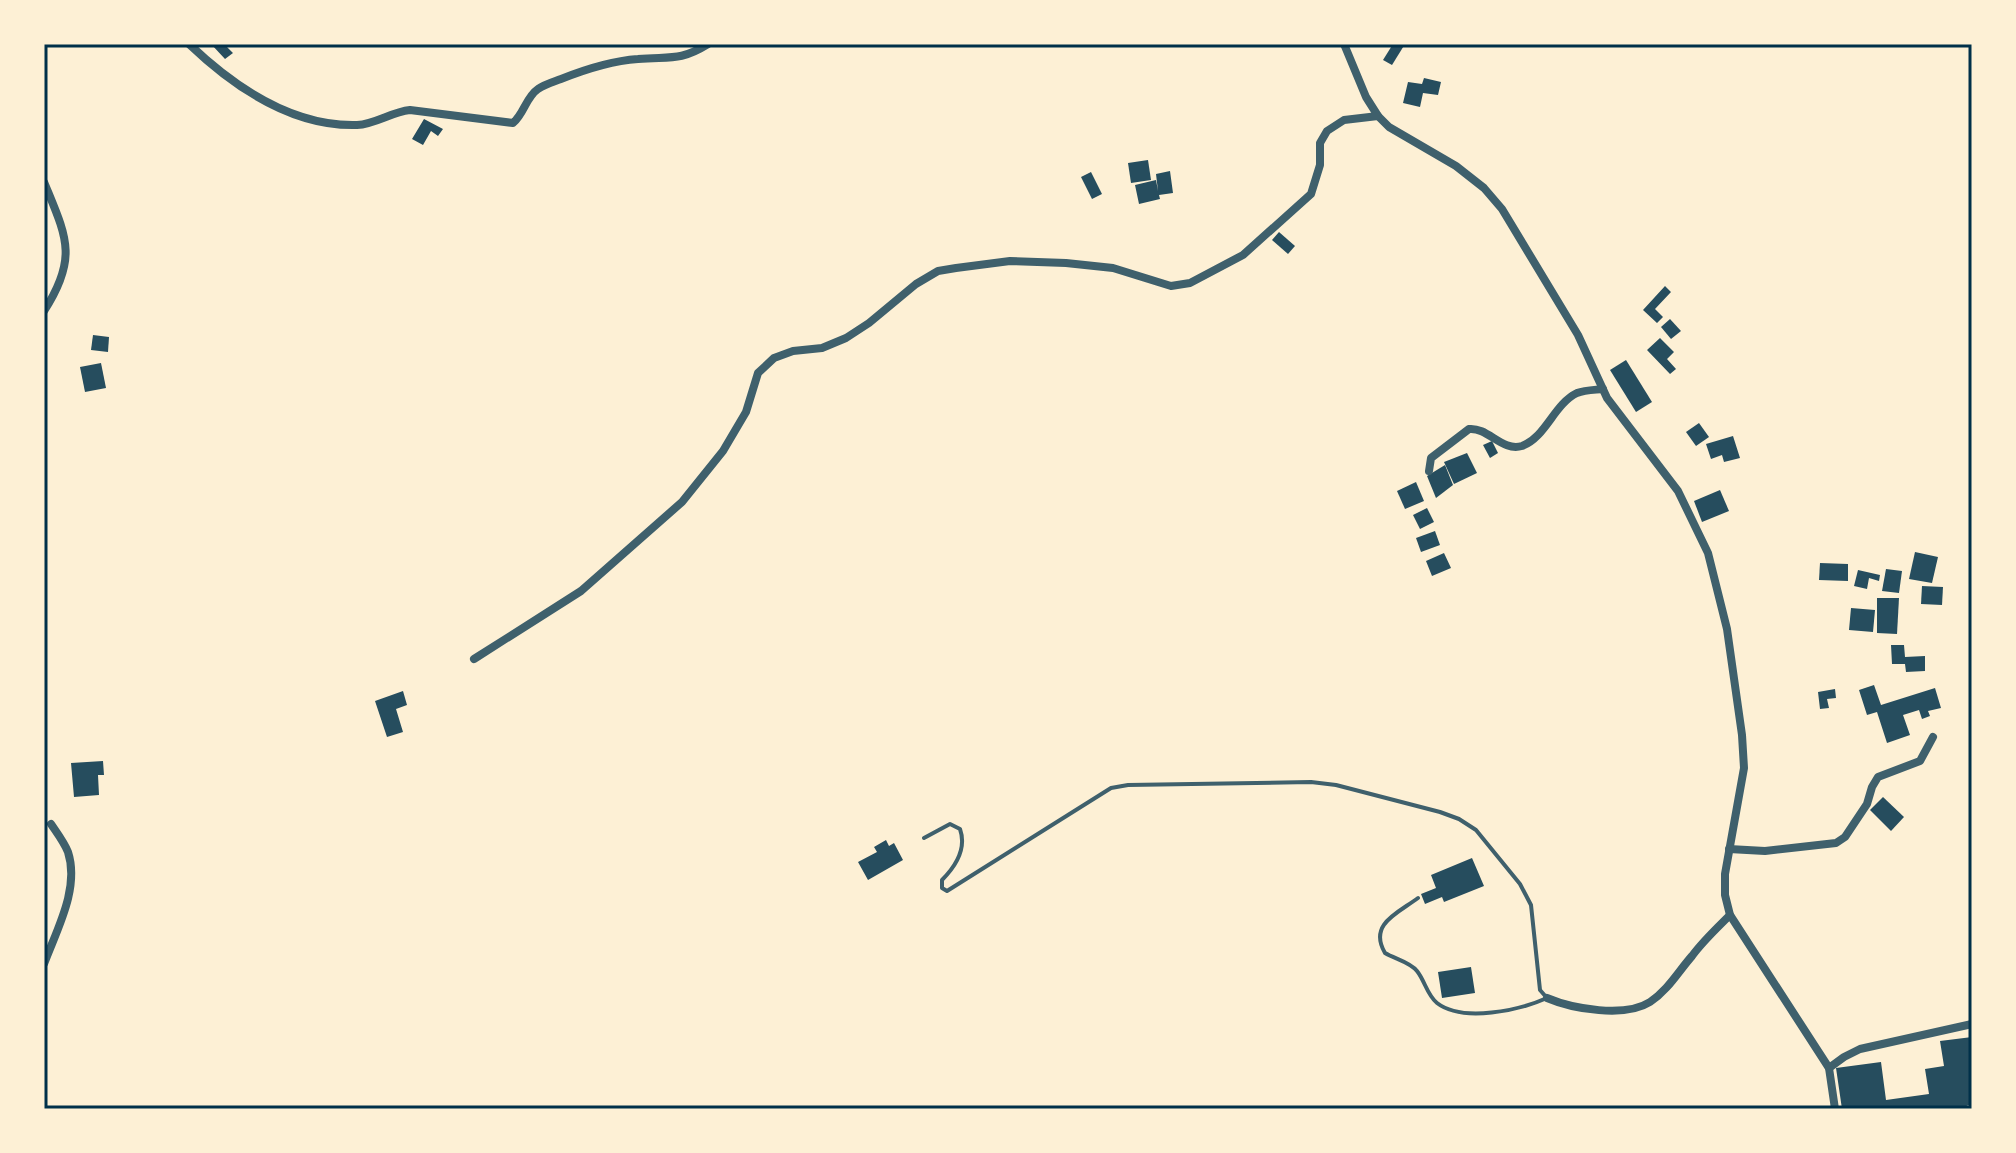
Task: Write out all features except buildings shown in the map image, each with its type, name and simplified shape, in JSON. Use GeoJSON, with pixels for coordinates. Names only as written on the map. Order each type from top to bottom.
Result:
{"type":"FeatureCollection","features":[{"type":"Feature","properties":{"kind":"street"},"geometry":{"type":"LineString","coordinates":[[189,44],[234,81],[289,113],[314,120],[358,125],[410,110],[513,123],[533,93],[545,85],[595,66],[638,59],[682,57],[708,44]]}},
{"type":"Feature","properties":{"kind":"street"},"geometry":{"type":"LineString","coordinates":[[1344,44],[1366,97],[1378,116],[1389,127],[1456,166],[1484,188],[1502,209],[1578,335],[1607,398],[1678,491],[1708,553],[1727,629],[1744,768],[1725,874],[1725,895],[1730,915],[1829,1068],[1835,1109]]}},
{"type":"Feature","properties":{"kind":"street"},"geometry":{"type":"LineString","coordinates":[[474,659],[581,591],[682,502],[723,451],[746,412],[758,373],[774,358],[793,351],[822,348],[846,338],[916,284],[938,271],[1010,261],[1066,263],[1113,268],[1171,286],[1190,283],[1243,255],[1311,194],[1320,165],[1320,143],[1327,131],[1344,120],[1378,116]]}},
{"type":"Feature","properties":{"kind":"street"},"geometry":{"type":"LineString","coordinates":[[44,182],[65,235],[66,253],[65,266],[44,311]]}},
{"type":"Feature","properties":{"kind":"street"},"geometry":{"type":"LineString","coordinates":[[1429,471],[1431,458],[1469,429],[1476,428],[1507,446],[1525,445],[1568,399],[1578,393],[1603,389]]}},
{"type":"Feature","properties":{"kind":"street"},"geometry":{"type":"LineString","coordinates":[[1729,849],[1765,851],[1836,843],[1845,837],[1867,804],[1878,777],[1920,761],[1933,737]]}},
{"type":"Feature","properties":{"kind":"street"},"geometry":{"type":"LineString","coordinates":[[44,964],[65,911],[70,866],[65,846],[51,824]]}},
{"type":"Feature","properties":{"kind":"street"},"geometry":{"type":"LineString","coordinates":[[1547,998],[1581,1008],[1627,1010],[1647,1004],[1668,987],[1693,954],[1730,915]]}},
{"type":"Feature","properties":{"kind":"street"},"geometry":{"type":"LineString","coordinates":[[1829,1068],[1860,1049],[1972,1024]]}},
{"type":"Feature","properties":{"kind":"lane"},"geometry":{"type":"LineString","coordinates":[[924,838],[950,824],[960,829],[963,837],[961,851],[953,868],[942,880],[942,888],[947,891],[1111,788],[1128,785],[1311,782],[1405,802],[1459,819],[1476,830],[1520,884],[1531,905],[1540,990],[1547,998],[1522,1007],[1486,1012],[1461,1011],[1435,1001],[1418,972],[1411,965],[1385,953],[1378,938],[1380,929],[1418,898]]}}]}
